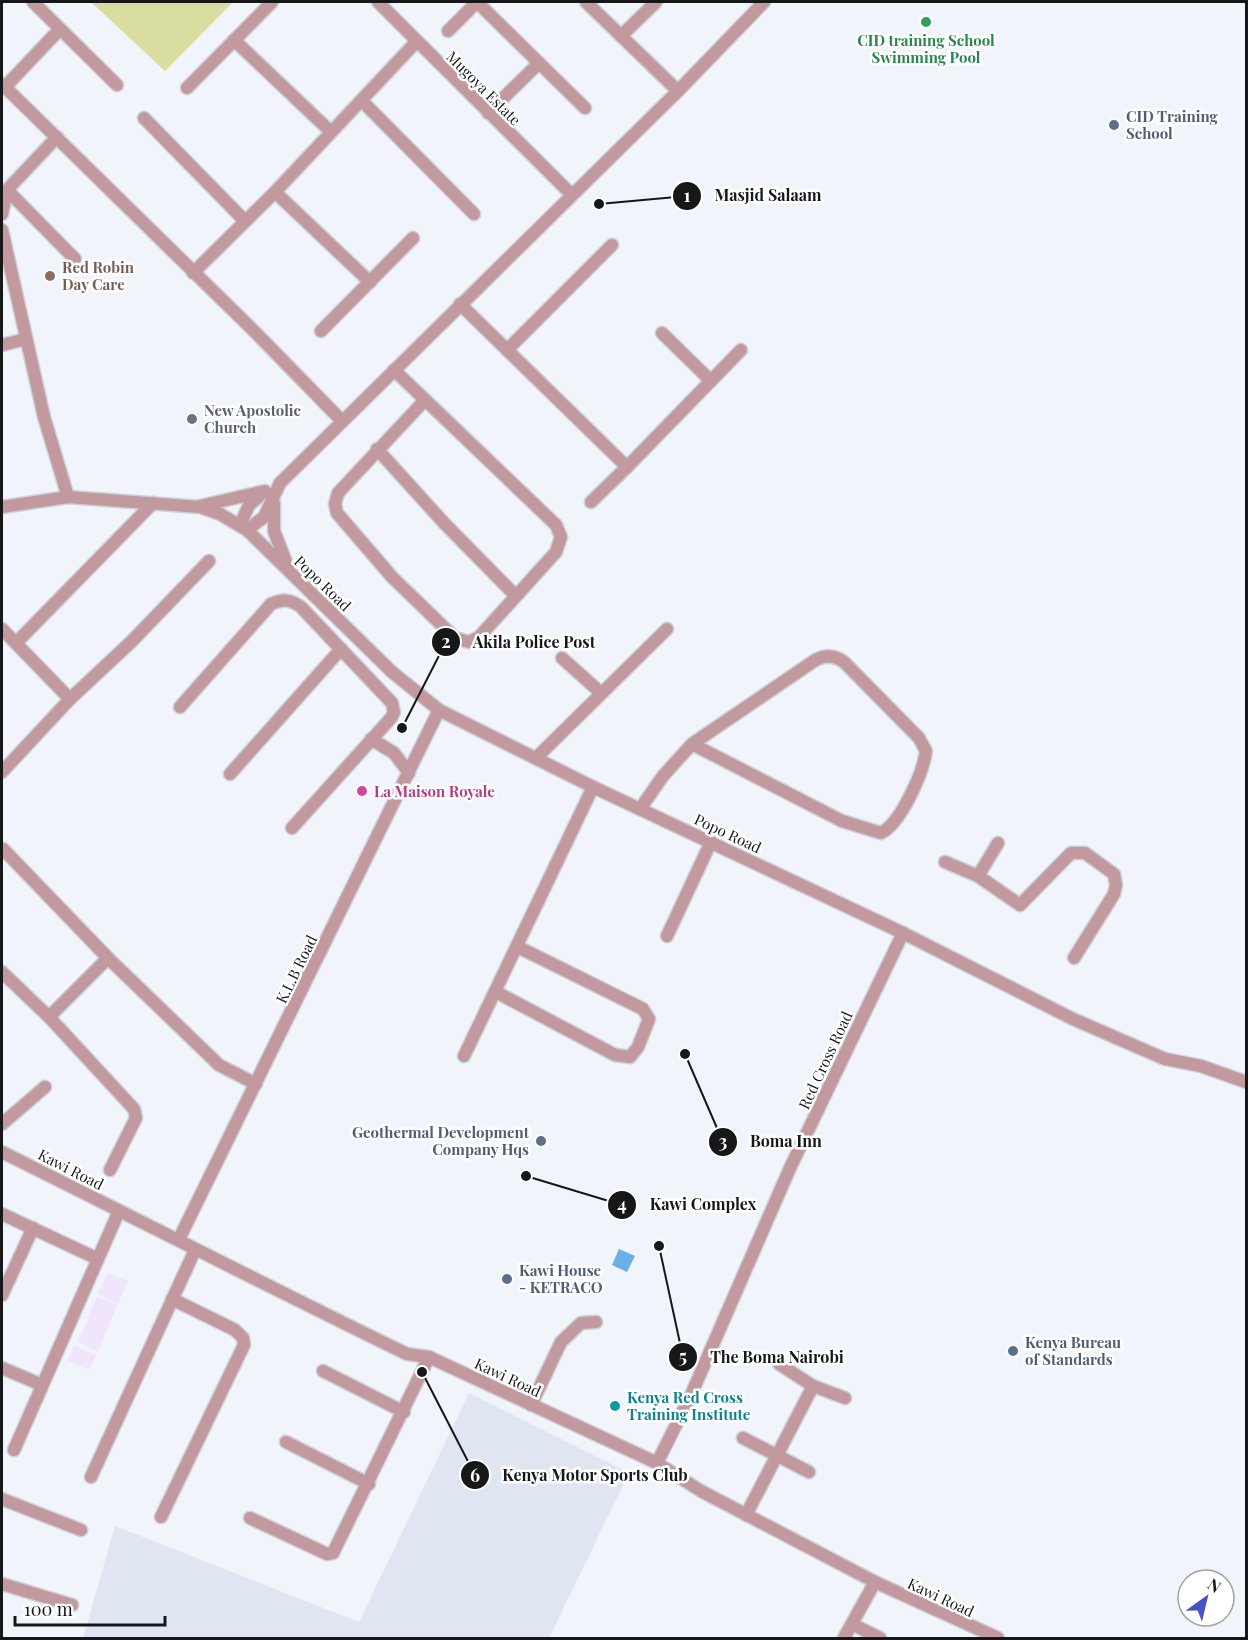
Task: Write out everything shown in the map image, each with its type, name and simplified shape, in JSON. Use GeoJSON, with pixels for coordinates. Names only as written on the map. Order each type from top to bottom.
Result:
{"type":"FeatureCollection","features":[{"type":"Feature","properties":{"kind":"street"},"geometry":{"type":"LineString","coordinates":[[33,2],[117,85]]}},
{"type":"Feature","properties":{"kind":"street"},"geometry":{"type":"LineString","coordinates":[[187,88],[272,2]]}},
{"type":"Feature","properties":{"kind":"street","name":"Mugoya Estate"},"geometry":{"type":"LineString","coordinates":[[378,2],[571,194]]}},
{"type":"Feature","properties":{"kind":"street"},"geometry":{"type":"LineString","coordinates":[[448,31],[477,2],[585,108]]}},
{"type":"Feature","properties":{"kind":"street"},"geometry":{"type":"LineString","coordinates":[[586,2],[678,91]]}},
{"type":"Feature","properties":{"kind":"street"},"geometry":{"type":"LineString","coordinates":[[621,36],[656,2]]}},
{"type":"Feature","properties":{"kind":"street"},"geometry":{"type":"LineString","coordinates":[[243,528],[259,522],[269,495],[279,483],[678,91],[764,2]]}},
{"type":"Feature","properties":{"kind":"street"},"geometry":{"type":"LineString","coordinates":[[60,28],[3,86],[257,334],[342,421]]}},
{"type":"Feature","properties":{"kind":"street"},"geometry":{"type":"LineString","coordinates":[[234,40],[330,132]]}},
{"type":"Feature","properties":{"kind":"street"},"geometry":{"type":"LineString","coordinates":[[193,273],[244,220],[275,192],[417,41]]}},
{"type":"Feature","properties":{"kind":"street"},"geometry":{"type":"LineString","coordinates":[[488,113],[539,63]]}},
{"type":"Feature","properties":{"kind":"street"},"geometry":{"type":"LineString","coordinates":[[362,101],[474,214]]}},
{"type":"Feature","properties":{"kind":"street"},"geometry":{"type":"LineString","coordinates":[[144,118],[244,220]]}},
{"type":"Feature","properties":{"kind":"street"},"geometry":{"type":"LineString","coordinates":[[2,214],[7,190],[57,137]]}},
{"type":"Feature","properties":{"kind":"street"},"geometry":{"type":"LineString","coordinates":[[7,190],[75,259]]}},
{"type":"Feature","properties":{"kind":"street"},"geometry":{"type":"LineString","coordinates":[[275,192],[370,282]]}},
{"type":"Feature","properties":{"kind":"street"},"geometry":{"type":"LineString","coordinates":[[2,230],[26,339],[68,497]]}},
{"type":"Feature","properties":{"kind":"street"},"geometry":{"type":"LineString","coordinates":[[321,331],[413,238]]}},
{"type":"Feature","properties":{"kind":"street"},"geometry":{"type":"LineString","coordinates":[[507,350],[612,245]]}},
{"type":"Feature","properties":{"kind":"street"},"geometry":{"type":"LineString","coordinates":[[460,304],[627,467]]}},
{"type":"Feature","properties":{"kind":"street"},"geometry":{"type":"LineString","coordinates":[[662,333],[711,381]]}},
{"type":"Feature","properties":{"kind":"street"},"geometry":{"type":"LineString","coordinates":[[2,345],[26,339]]}},
{"type":"Feature","properties":{"kind":"street"},"geometry":{"type":"LineString","coordinates":[[591,502],[741,350]]}},
{"type":"Feature","properties":{"kind":"street"},"geometry":{"type":"LineString","coordinates":[[394,370],[425,400],[559,530],[561,537],[556,552],[479,637],[469,642],[455,638],[392,577],[337,513],[335,504],[338,493],[425,400]]}},
{"type":"Feature","properties":{"kind":"street"},"geometry":{"type":"LineString","coordinates":[[377,449],[444,523],[515,595]]}},
{"type":"Feature","properties":{"kind":"street"},"geometry":{"type":"LineString","coordinates":[[2,507],[68,497],[196,507],[269,495]]}},
{"type":"Feature","properties":{"kind":"street"},"geometry":{"type":"LineString","coordinates":[[243,528],[249,504],[269,495]]}},
{"type":"Feature","properties":{"kind":"street"},"geometry":{"type":"LineString","coordinates":[[269,495],[274,531],[291,574]]}},
{"type":"Feature","properties":{"kind":"street"},"geometry":{"type":"LineString","coordinates":[[16,643],[153,503]]}},
{"type":"Feature","properties":{"kind":"street","name":"Popo Road"},"geometry":{"type":"LineString","coordinates":[[196,507],[220,514],[243,528],[392,672],[439,710],[594,787],[1129,1043],[1165,1059],[1219,1071],[1246,1082]]}},
{"type":"Feature","properties":{"kind":"street"},"geometry":{"type":"LineString","coordinates":[[5,765],[70,699],[132,641],[209,561]]}},
{"type":"Feature","properties":{"kind":"street"},"geometry":{"type":"LineString","coordinates":[[180,707],[271,604],[283,599],[294,601],[302,607],[395,707],[391,718],[292,828]]}},
{"type":"Feature","properties":{"kind":"street"},"geometry":{"type":"LineString","coordinates":[[2,629],[70,699]]}},
{"type":"Feature","properties":{"kind":"street"},"geometry":{"type":"LineString","coordinates":[[536,758],[668,629]]}},
{"type":"Feature","properties":{"kind":"street"},"geometry":{"type":"LineString","coordinates":[[230,774],[341,649]]}},
{"type":"Feature","properties":{"kind":"street"},"geometry":{"type":"LineString","coordinates":[[640,808],[663,776],[692,744],[818,658],[829,656],[840,659],[919,738],[926,751],[918,777],[903,808],[891,826],[881,833],[842,820],[692,744]]}},
{"type":"Feature","properties":{"kind":"street"},"geometry":{"type":"LineString","coordinates":[[562,658],[601,693]]}},
{"type":"Feature","properties":{"kind":"street","name":"K.L.B Road"},"geometry":{"type":"LineString","coordinates":[[179,1239],[439,710]]}},
{"type":"Feature","properties":{"kind":"street"},"geometry":{"type":"LineString","coordinates":[[371,739],[394,753],[409,773]]}},
{"type":"Feature","properties":{"kind":"street"},"geometry":{"type":"LineString","coordinates":[[464,1056],[594,787]]}},
{"type":"Feature","properties":{"kind":"street"},"geometry":{"type":"LineString","coordinates":[[667,936],[711,842]]}},
{"type":"Feature","properties":{"kind":"street"},"geometry":{"type":"LineString","coordinates":[[978,876],[998,843]]}},
{"type":"Feature","properties":{"kind":"street"},"geometry":{"type":"LineString","coordinates":[[3,849],[108,958],[219,1065],[256,1084]]}},
{"type":"Feature","properties":{"kind":"street"},"geometry":{"type":"LineString","coordinates":[[945,862],[978,876],[1020,905],[1071,853],[1085,854],[1108,867],[1114,874],[1114,894],[1074,958]]}},
{"type":"Feature","properties":{"kind":"street","name":"Red Cross Road"},"geometry":{"type":"LineString","coordinates":[[657,1464],[692,1395],[790,1168],[903,933]]}},
{"type":"Feature","properties":{"kind":"street"},"geometry":{"type":"LineString","coordinates":[[496,992],[615,1055],[630,1057],[639,1047],[649,1019],[643,1009],[518,947]]}},
{"type":"Feature","properties":{"kind":"street"},"geometry":{"type":"LineString","coordinates":[[49,1017],[108,958]]}},
{"type":"Feature","properties":{"kind":"street"},"geometry":{"type":"LineString","coordinates":[[2,972],[49,1017],[134,1109],[136,1118],[110,1170]]}},
{"type":"Feature","properties":{"kind":"street"},"geometry":{"type":"LineString","coordinates":[[2,1124],[45,1087]]}},
{"type":"Feature","properties":{"kind":"street","name":"Kawi Road"},"geometry":{"type":"LineString","coordinates":[[2,1152],[407,1354],[429,1357],[657,1464],[746,1515],[874,1582],[998,1638]]}},
{"type":"Feature","properties":{"kind":"street"},"geometry":{"type":"LineString","coordinates":[[14,1450],[119,1211]]}},
{"type":"Feature","properties":{"kind":"street"},"geometry":{"type":"LineString","coordinates":[[2,1214],[98,1259]]}},
{"type":"Feature","properties":{"kind":"street"},"geometry":{"type":"LineString","coordinates":[[2,1295],[33,1228]]}},
{"type":"Feature","properties":{"kind":"street"},"geometry":{"type":"LineString","coordinates":[[91,1477],[195,1250]]}},
{"type":"Feature","properties":{"kind":"street"},"geometry":{"type":"LineString","coordinates":[[161,1517],[244,1345],[243,1338],[235,1330],[172,1299]]}},
{"type":"Feature","properties":{"kind":"street"},"geometry":{"type":"LineString","coordinates":[[531,1405],[561,1342],[581,1323],[596,1322]]}},
{"type":"Feature","properties":{"kind":"street"},"geometry":{"type":"LineString","coordinates":[[250,1518],[327,1554],[333,1553],[369,1484],[429,1357]]}},
{"type":"Feature","properties":{"kind":"street"},"geometry":{"type":"LineString","coordinates":[[779,1364],[813,1386],[844,1398]]}},
{"type":"Feature","properties":{"kind":"street"},"geometry":{"type":"LineString","coordinates":[[2,1368],[42,1385]]}},
{"type":"Feature","properties":{"kind":"street"},"geometry":{"type":"LineString","coordinates":[[323,1371],[404,1412]]}},
{"type":"Feature","properties":{"kind":"street"},"geometry":{"type":"LineString","coordinates":[[746,1515],[813,1386]]}},
{"type":"Feature","properties":{"kind":"street"},"geometry":{"type":"LineString","coordinates":[[743,1438],[809,1472]]}},
{"type":"Feature","properties":{"kind":"street"},"geometry":{"type":"LineString","coordinates":[[286,1442],[369,1484]]}},
{"type":"Feature","properties":{"kind":"street"},"geometry":{"type":"LineString","coordinates":[[2,1499],[81,1530]]}},
{"type":"Feature","properties":{"kind":"street"},"geometry":{"type":"LineString","coordinates":[[844,1638],[874,1582]]}},
{"type":"Feature","properties":{"kind":"street"},"geometry":{"type":"LineString","coordinates":[[2,1584],[72,1605]]}},
{"type":"Feature","properties":{"kind":"street"},"geometry":{"type":"LineString","coordinates":[[852,1624],[880,1638]]}},
{"type":"Feature","properties":{"kind":"shaded area"},"geometry":{"type":"Polygon","coordinates":[[[107,1273],[128,1281],[118,1304],[98,1294],[107,1273]]]}},
{"type":"Feature","properties":{"kind":"shaded area"},"geometry":{"type":"Polygon","coordinates":[[[97,1297],[117,1305],[98,1352],[78,1342],[88,1320],[95,1323],[87,1319],[97,1297]]]}},
{"type":"Feature","properties":{"kind":"shaded area"},"geometry":{"type":"Polygon","coordinates":[[[74,1346],[96,1355],[89,1370],[67,1360],[74,1346]]]}},
{"type":"Feature","properties":{"kind":"shaded area"},"geometry":{"type":"Polygon","coordinates":[[[469,1393],[629,1473],[549,1638],[83,1638],[115,1526],[359,1622],[469,1393]]]}},
{"type":"Feature","properties":{"kind":"green space"},"geometry":{"type":"Polygon","coordinates":[[[91,2],[233,2],[165,71],[91,2]]]}},
{"type":"Feature","properties":{"kind":"water"},"geometry":{"type":"Polygon","coordinates":[[[619,1249],[635,1256],[627,1272],[612,1265],[619,1249]]]}},
{"type":"Feature","properties":{"kind":"place","name":"CID training School Swimming Pool"},"geometry":{"type":"Point","coordinates":[926,22]}},
{"type":"Feature","properties":{"kind":"place","name":"CID Training School"},"geometry":{"type":"Point","coordinates":[1114,125]}},
{"type":"Feature","properties":{"kind":"place","name":"Masjid Salaam"},"geometry":{"type":"Point","coordinates":[599,204]}},
{"type":"Feature","properties":{"kind":"place","name":"Red Robin Day Care"},"geometry":{"type":"Point","coordinates":[50,276]}},
{"type":"Feature","properties":{"kind":"place","name":"New Apostolic Church"},"geometry":{"type":"Point","coordinates":[192,419]}},
{"type":"Feature","properties":{"kind":"place","name":"Akila Police Post"},"geometry":{"type":"Point","coordinates":[402,728]}},
{"type":"Feature","properties":{"kind":"place","name":"La Maison Royale"},"geometry":{"type":"Point","coordinates":[362,791]}},
{"type":"Feature","properties":{"kind":"place","name":"Boma Inn"},"geometry":{"type":"Point","coordinates":[685,1054]}},
{"type":"Feature","properties":{"kind":"place","name":"Geothermal Development Company Hqs"},"geometry":{"type":"Point","coordinates":[541,1141]}},
{"type":"Feature","properties":{"kind":"place","name":"Kawi Complex"},"geometry":{"type":"Point","coordinates":[526,1176]}},
{"type":"Feature","properties":{"kind":"place","name":"The Boma Nairobi"},"geometry":{"type":"Point","coordinates":[659,1246]}},
{"type":"Feature","properties":{"kind":"place","name":"Kawi House - KETRACO"},"geometry":{"type":"Point","coordinates":[507,1279]}},
{"type":"Feature","properties":{"kind":"place","name":"Kenya Bureau of Standards"},"geometry":{"type":"Point","coordinates":[1013,1351]}},
{"type":"Feature","properties":{"kind":"place","name":"Kenya Motor Sports Club"},"geometry":{"type":"Point","coordinates":[422,1372]}},
{"type":"Feature","properties":{"kind":"place","name":"Kenya Red Cross Training Institute"},"geometry":{"type":"Point","coordinates":[615,1406]}}]}
